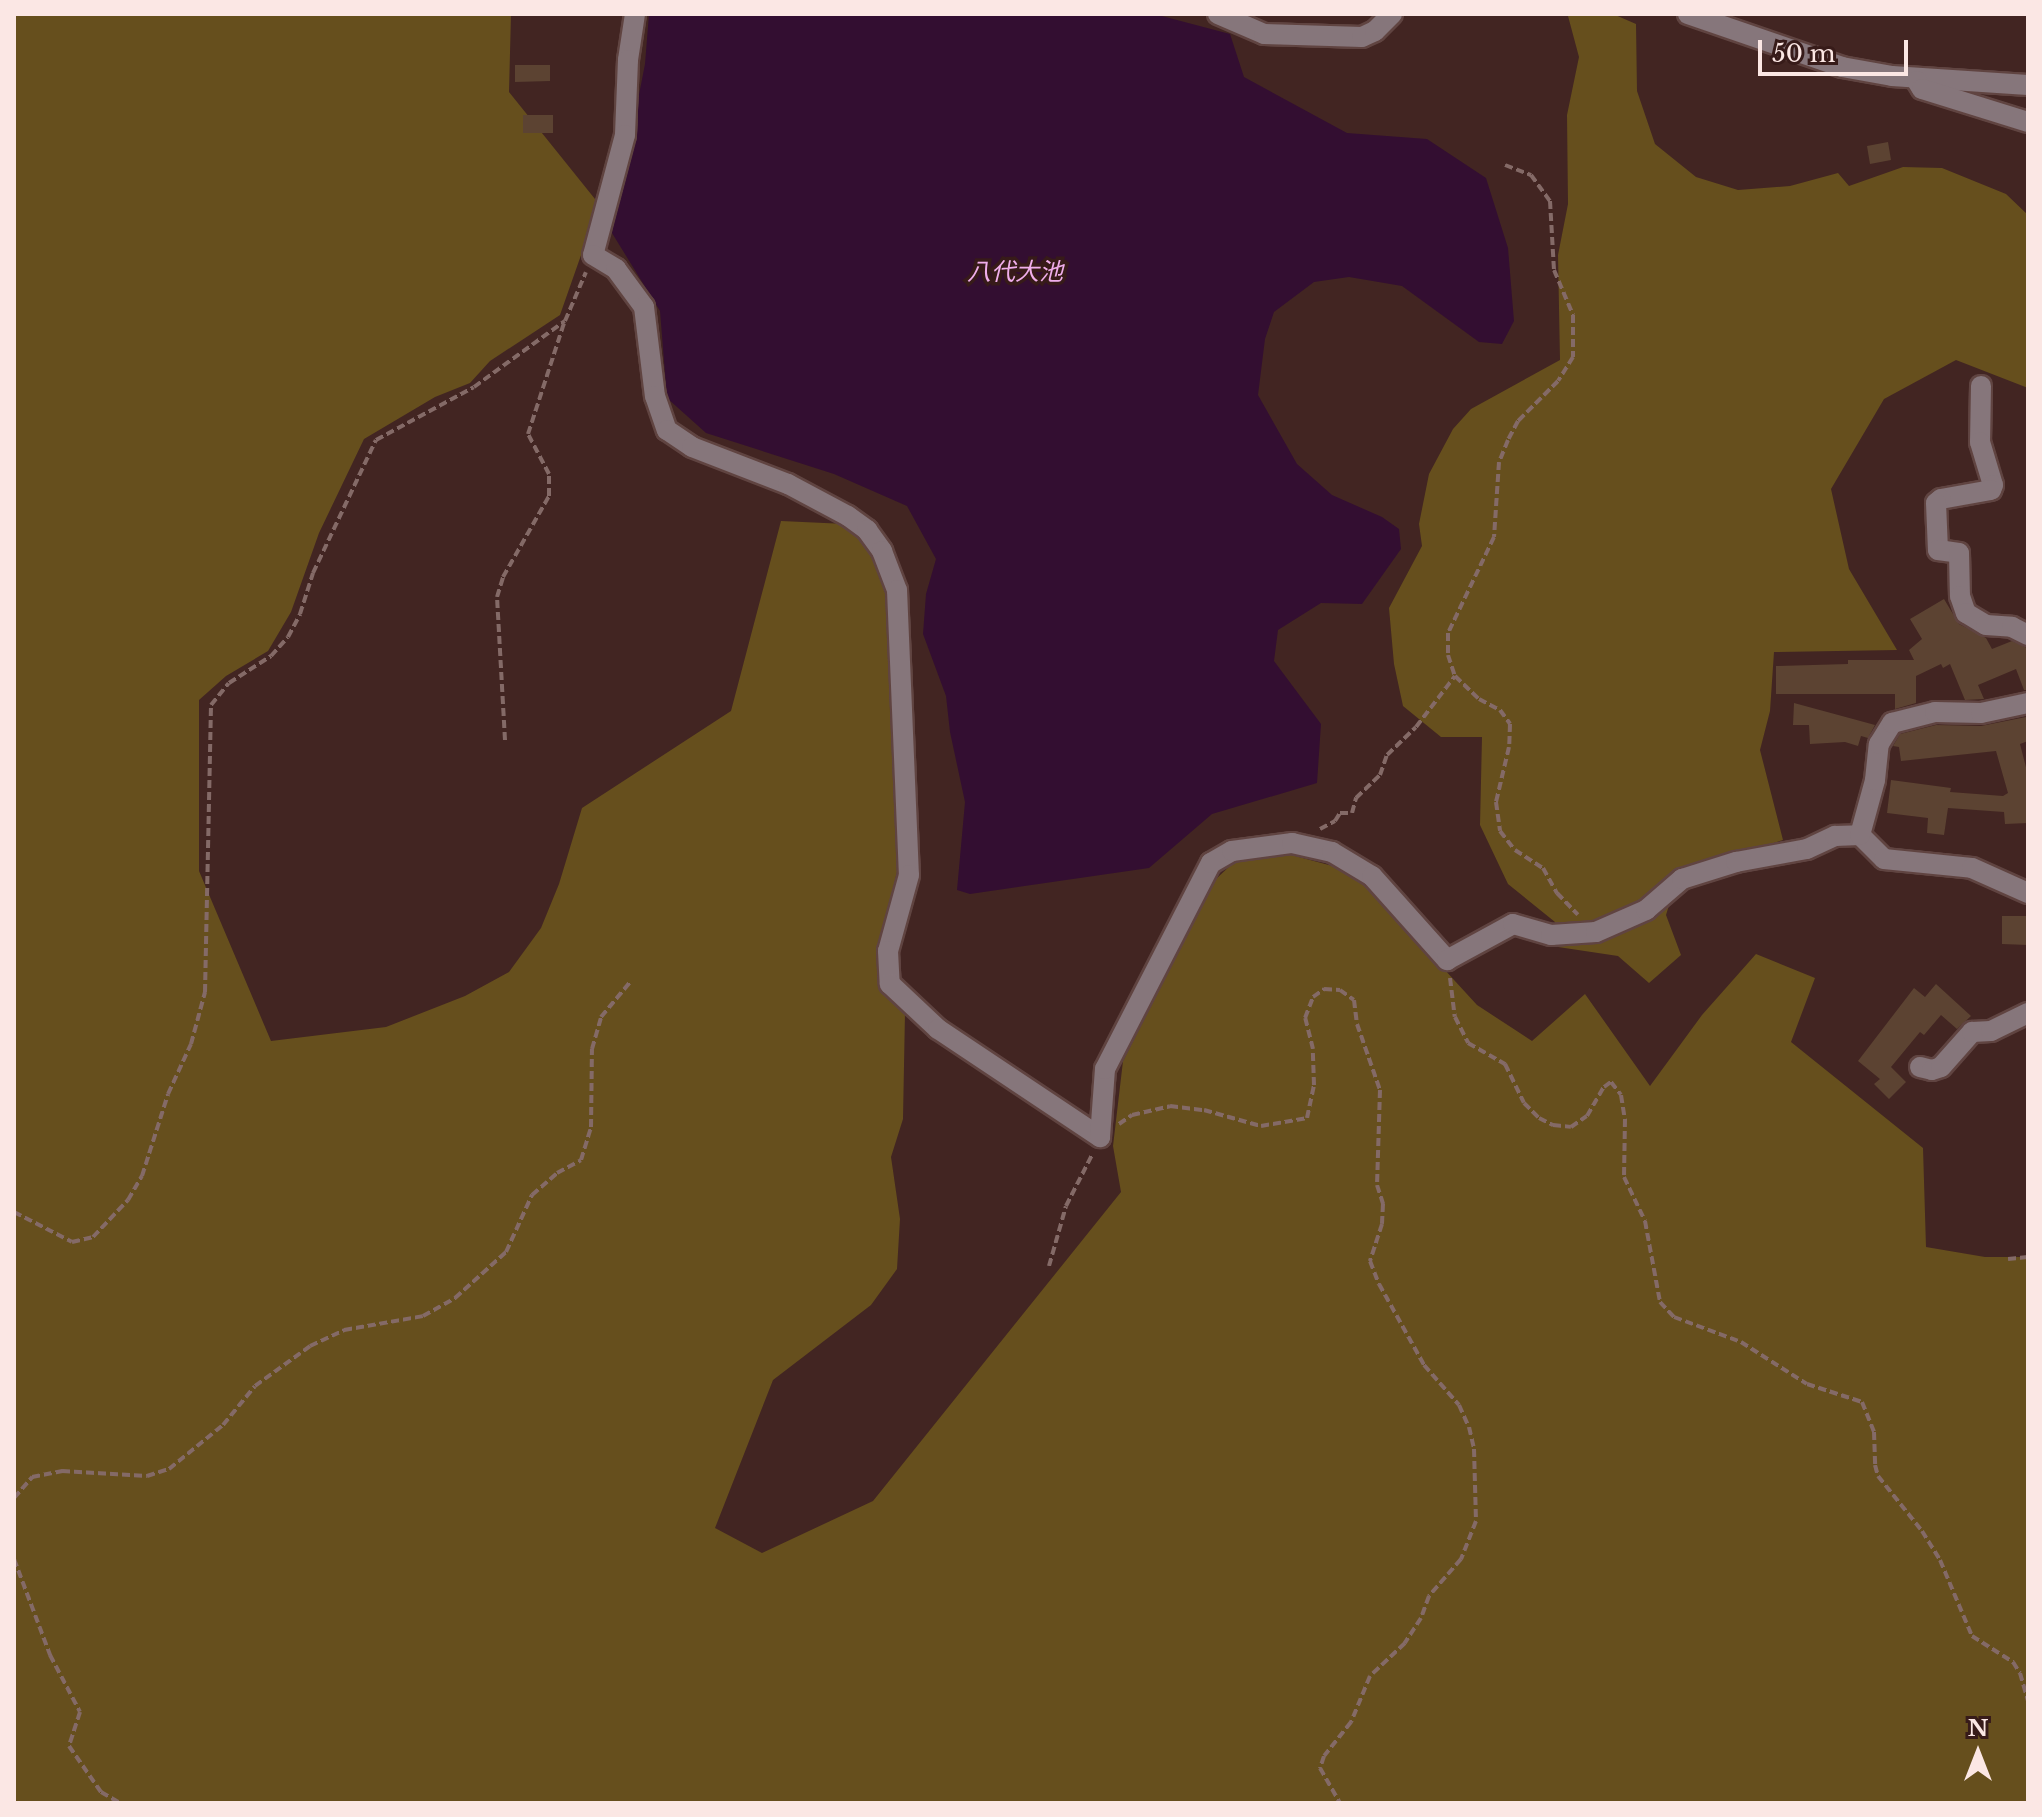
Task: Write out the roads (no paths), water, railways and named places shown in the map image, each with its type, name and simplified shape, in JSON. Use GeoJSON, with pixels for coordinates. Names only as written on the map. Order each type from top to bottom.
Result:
{"type":"FeatureCollection","features":[{"type":"Feature","properties":{"kind":"street"},"geometry":{"type":"LineString","coordinates":[[635,14],[628,60],[625,135],[593,255],[616,269],[644,307],[655,396],[667,430],[692,447],[788,484],[848,516],[867,530],[890,569],[897,590],[909,875],[888,951],[890,984],[938,1029],[1100,1137],[1105,1069],[1211,863],[1232,851],[1299,845],[1332,852],[1372,876],[1447,960],[1513,924],[1551,935],[1596,932],[1646,910],[1682,879],[1736,862],[1807,849],[1835,836],[1860,835],[1884,859],[1972,868],[2028,893]]}},
{"type":"Feature","properties":{"kind":"street"},"geometry":{"type":"LineString","coordinates":[[1218,14],[1264,34],[1362,37],[1375,31],[1392,14]]}},
{"type":"Feature","properties":{"kind":"street"},"geometry":{"type":"LineString","coordinates":[[1688,14],[1842,67],[1915,78],[2028,85]]}},
{"type":"Feature","properties":{"kind":"street"},"geometry":{"type":"LineString","coordinates":[[1915,78],[1922,89],[2028,122]]}},
{"type":"Feature","properties":{"kind":"street"},"geometry":{"type":"LineString","coordinates":[[1981,386],[1980,442],[1993,485],[1991,490],[1941,499],[1936,503],[1938,550],[1959,553],[1960,596],[1966,613],[1986,625],[2012,627],[2028,635]]}},
{"type":"Feature","properties":{"kind":"street"},"geometry":{"type":"LineString","coordinates":[[1860,835],[1875,780],[1879,744],[1892,723],[1935,712],[1981,713],[2028,703]]}},
{"type":"Feature","properties":{"kind":"street"},"geometry":{"type":"LineString","coordinates":[[1920,1067],[1932,1070],[1941,1067],[1972,1032],[1991,1031],[2028,1013]]}},
{"type":"Feature","properties":{"kind":"water","name":"八代大池"},"geometry":{"type":"Polygon","coordinates":[[[649,14],[1158,15],[1230,34],[1244,77],[1347,133],[1427,139],[1486,178],[1508,248],[1514,321],[1502,344],[1479,342],[1402,286],[1349,277],[1314,282],[1274,312],[1265,339],[1258,395],[1297,464],[1332,495],[1382,517],[1399,529],[1401,549],[1362,604],[1321,603],[1278,630],[1274,661],[1321,724],[1317,783],[1212,814],[1149,868],[970,894],[957,890],[965,802],[950,732],[946,696],[923,634],[926,594],[936,559],[907,506],[834,474],[706,433],[667,398],[660,311],[612,233],[645,64],[649,14]]]}}]}
